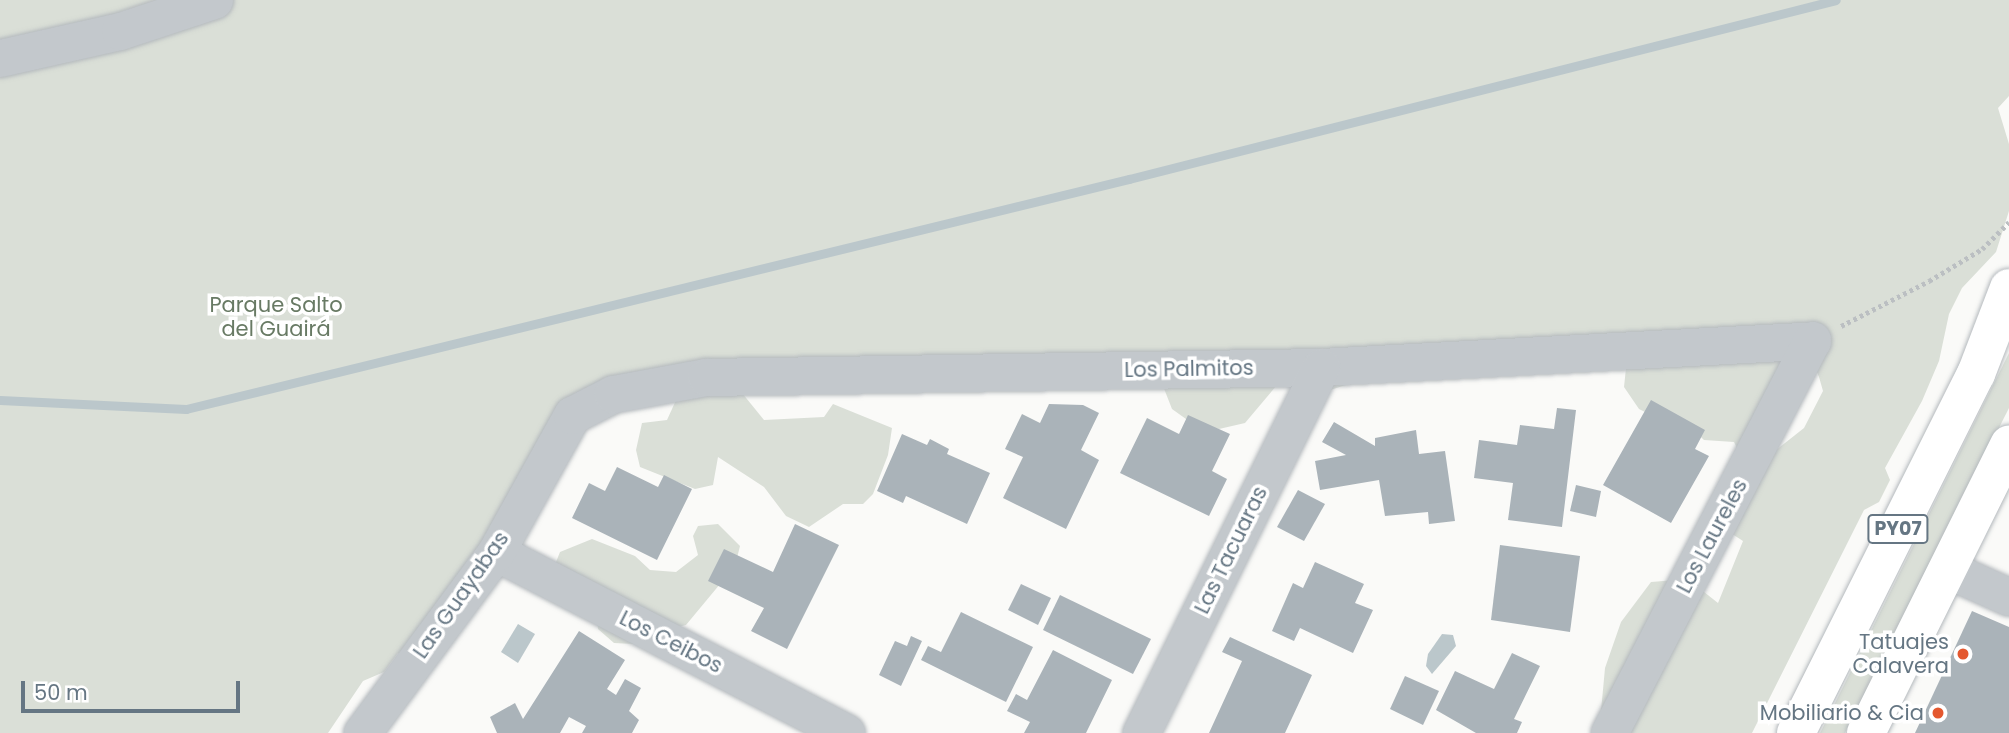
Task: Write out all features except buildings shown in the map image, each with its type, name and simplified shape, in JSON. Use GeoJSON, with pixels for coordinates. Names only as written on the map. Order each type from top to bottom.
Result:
{"type":"FeatureCollection","features":[{"type":"Feature","properties":{"kind":"highway","name":"PY07"},"geometry":{"type":"LineString","coordinates":[[1796,733],[1997,325],[2009,288]]}},
{"type":"Feature","properties":{"kind":"highway","name":"PY07"},"geometry":{"type":"LineString","coordinates":[[1866,733],[2009,445]]}},
{"type":"Feature","properties":{"kind":"street"},"geometry":{"type":"LineString","coordinates":[[0,58],[120,31],[214,0]]}},
{"type":"Feature","properties":{"kind":"street","name":"Los Palmitos"},"geometry":{"type":"LineString","coordinates":[[572,415],[613,394],[706,377],[1321,367],[1812,340]]}},
{"type":"Feature","properties":{"kind":"street","name":"Los Laureles"},"geometry":{"type":"LineString","coordinates":[[1609,733],[1812,340]]}},
{"type":"Feature","properties":{"kind":"street","name":"Las Tacuaras"},"geometry":{"type":"LineString","coordinates":[[1141,733],[1321,367]]}},
{"type":"Feature","properties":{"kind":"street","name":"Las Guayabas"},"geometry":{"type":"LineString","coordinates":[[362,733],[496,552],[572,415]]}},
{"type":"Feature","properties":{"kind":"street","name":"Los Ceibos"},"geometry":{"type":"LineString","coordinates":[[496,552],[846,733]]}},
{"type":"Feature","properties":{"kind":"street"},"geometry":{"type":"LineString","coordinates":[[1947,569],[2009,597]]}},
{"type":"Feature","properties":{"kind":"path"},"geometry":{"type":"LineString","coordinates":[[1812,340],[1930,281],[1982,249],[2009,222]]}},
{"type":"Feature","properties":{"kind":"green space","name":"Parque Salto del Guairá"},"geometry":{"type":"Polygon","coordinates":[[[0,0],[2009,0],[2009,96],[1998,108],[2009,144],[2009,211],[1996,252],[1962,288],[1949,314],[1939,361],[1922,401],[1885,468],[1890,480],[1879,502],[1864,510],[1752,733],[1599,733],[1605,668],[1621,622],[1651,582],[1676,580],[1699,588],[1718,603],[1743,541],[1723,528],[1775,451],[1804,428],[1823,391],[1819,377],[1810,355],[1738,450],[1734,442],[1704,440],[1686,423],[1661,420],[1639,409],[1624,387],[1629,340],[1352,383],[1327,391],[1277,385],[1245,423],[1219,429],[1193,424],[1172,409],[1163,386],[738,388],[764,420],[824,417],[833,404],[892,428],[888,455],[873,494],[863,504],[843,504],[809,527],[786,516],[764,487],[718,457],[713,485],[695,489],[640,467],[636,450],[642,423],[667,420],[677,398],[595,392],[422,657],[398,653],[384,672],[363,681],[328,733],[0,733],[0,0]]]}},
{"type":"Feature","properties":{"kind":"green space"},"geometry":{"type":"Polygon","coordinates":[[[2009,353],[2009,408],[1845,733],[1820,733],[2009,353]]]}},
{"type":"Feature","properties":{"kind":"green space"},"geometry":{"type":"Polygon","coordinates":[[[718,524],[740,546],[735,566],[686,625],[667,630],[653,645],[614,643],[598,629],[596,610],[554,567],[560,552],[592,539],[635,556],[650,570],[676,572],[698,555],[693,536],[698,526],[718,524]]]}},
{"type":"Feature","properties":{"kind":"shaded area"},"geometry":{"type":"Polygon","coordinates":[[[518,624],[535,634],[518,663],[501,652],[518,624]]]}},
{"type":"Feature","properties":{"kind":"shaded area"},"geometry":{"type":"Polygon","coordinates":[[[1442,634],[1453,635],[1456,646],[1432,674],[1426,666],[1428,654],[1442,634]]]}},
{"type":"Feature","properties":{"kind":"waterway"},"geometry":{"type":"LineString","coordinates":[[0,400],[186,409],[1129,179],[1836,0]]}},
{"type":"Feature","properties":{"kind":"place","name":"Tatuajes Calavera"},"geometry":{"type":"Point","coordinates":[1963,654]}},
{"type":"Feature","properties":{"kind":"place","name":"Mobiliario & Cia"},"geometry":{"type":"Point","coordinates":[1938,713]}}]}
